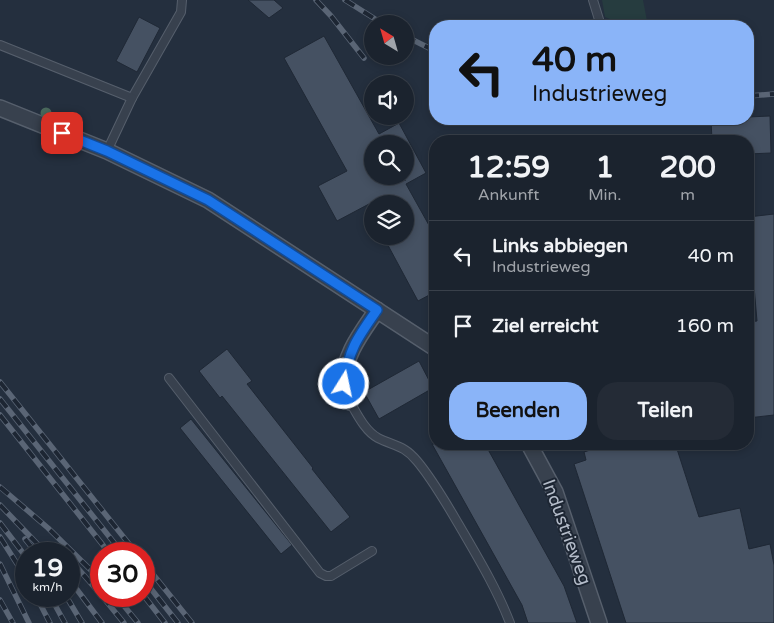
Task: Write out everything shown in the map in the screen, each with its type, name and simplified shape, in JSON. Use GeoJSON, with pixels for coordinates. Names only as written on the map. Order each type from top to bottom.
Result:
{"type":"FeatureCollection","features":[{"type":"Feature","properties":{"kind":"street"},"geometry":{"type":"LineString","coordinates":[[0,108],[107,151],[208,200],[429,344]]}},
{"type":"Feature","properties":{"kind":"street"},"geometry":{"type":"LineString","coordinates":[[350,402],[344,384],[346,366],[354,345],[377,310]]}},
{"type":"Feature","properties":{"kind":"street","name":"Industrieweg"},"geometry":{"type":"LineString","coordinates":[[532,450],[555,492],[599,623]]}},
{"type":"Feature","properties":{"kind":"lane"},"geometry":{"type":"LineString","coordinates":[[107,151],[132,98],[181,12],[182,0]]}},
{"type":"Feature","properties":{"kind":"lane"},"geometry":{"type":"LineString","coordinates":[[593,0],[598,20]]}},
{"type":"Feature","properties":{"kind":"lane"},"geometry":{"type":"LineString","coordinates":[[0,45],[132,98]]}},
{"type":"Feature","properties":{"kind":"lane"},"geometry":{"type":"LineString","coordinates":[[169,378],[320,574],[331,576],[372,551]]}},
{"type":"Feature","properties":{"kind":"lane"},"geometry":{"type":"LineString","coordinates":[[350,402],[364,425],[376,437],[402,447],[417,460],[446,503],[476,554],[505,608],[510,623]]}},
{"type":"Feature","properties":{"kind":"green space"},"geometry":{"type":"Polygon","coordinates":[[[602,0],[643,0],[647,20],[612,20],[605,17],[602,0]]]}},
{"type":"Feature","properties":{"kind":"building"},"geometry":{"type":"Polygon","coordinates":[[[248,0],[274,0],[283,8],[269,18],[248,0]]]}},
{"type":"Feature","properties":{"kind":"building"},"geometry":{"type":"Polygon","coordinates":[[[139,17],[160,28],[137,72],[116,61],[139,17]]]}},
{"type":"Feature","properties":{"kind":"building"},"geometry":{"type":"Polygon","coordinates":[[[324,36],[364,107],[364,125],[374,125],[379,134],[395,125],[400,125],[405,135],[364,135],[364,185],[407,185],[412,195],[364,195],[364,207],[337,221],[318,186],[347,171],[284,58],[324,36]]]}},
{"type":"Feature","properties":{"kind":"building"},"geometry":{"type":"Polygon","coordinates":[[[770,116],[771,153],[754,154],[754,135],[712,135],[711,125],[754,125],[754,117],[770,116]]]}},
{"type":"Feature","properties":{"kind":"building"},"geometry":{"type":"Polygon","coordinates":[[[414,151],[426,173],[414,180],[414,151]]]}},
{"type":"Feature","properties":{"kind":"building"},"geometry":{"type":"Polygon","coordinates":[[[414,198],[429,225],[429,295],[418,301],[388,245],[414,245],[414,198]]]}},
{"type":"Feature","properties":{"kind":"building"},"geometry":{"type":"Polygon","coordinates":[[[774,214],[774,415],[754,417],[754,321],[757,321],[754,286],[754,216],[774,214]]]}},
{"type":"Feature","properties":{"kind":"building"},"geometry":{"type":"Polygon","coordinates":[[[227,349],[252,381],[247,384],[350,517],[331,532],[222,396],[220,398],[199,371],[227,349]]]}},
{"type":"Feature","properties":{"kind":"building"},"geometry":{"type":"Polygon","coordinates":[[[419,361],[429,380],[429,390],[379,419],[364,392],[419,361]]]}},
{"type":"Feature","properties":{"kind":"building"},"geometry":{"type":"Polygon","coordinates":[[[191,419],[292,545],[281,554],[180,428],[191,419]]]}},
{"type":"Feature","properties":{"kind":"building"},"geometry":{"type":"Polygon","coordinates":[[[435,450],[488,450],[564,586],[577,623],[528,623],[522,605],[435,450]]]}},
{"type":"Feature","properties":{"kind":"building"},"geometry":{"type":"Polygon","coordinates":[[[590,450],[677,450],[699,517],[740,508],[749,549],[770,544],[774,565],[774,623],[626,623],[574,464],[586,460],[584,452],[590,450]]]}},
{"type":"Feature","properties":{"kind":"railway"},"geometry":{"type":"LineString","coordinates":[[316,0],[364,58]]}},
{"type":"Feature","properties":{"kind":"railway"},"geometry":{"type":"LineString","coordinates":[[345,0],[369,15]]}},
{"type":"Feature","properties":{"kind":"railway"},"geometry":{"type":"LineString","coordinates":[[414,40],[429,48]]}},
{"type":"Feature","properties":{"kind":"railway"},"geometry":{"type":"LineString","coordinates":[[754,96],[774,94]]}},
{"type":"Feature","properties":{"kind":"railway"},"geometry":{"type":"LineString","coordinates":[[0,382],[127,542]]}},
{"type":"Feature","properties":{"kind":"railway"},"geometry":{"type":"LineString","coordinates":[[0,399],[113,542]]}},
{"type":"Feature","properties":{"kind":"railway"},"geometry":{"type":"LineString","coordinates":[[0,415],[101,542]]}},
{"type":"Feature","properties":{"kind":"railway"},"geometry":{"type":"LineString","coordinates":[[0,487],[48,528],[90,569]]}},
{"type":"Feature","properties":{"kind":"railway"},"geometry":{"type":"LineString","coordinates":[[0,505],[35,542]]}},
{"type":"Feature","properties":{"kind":"railway"},"geometry":{"type":"LineString","coordinates":[[0,523],[15,543]]}},
{"type":"Feature","properties":{"kind":"railway"},"geometry":{"type":"LineString","coordinates":[[0,537],[15,561]]}},
{"type":"Feature","properties":{"kind":"railway"},"geometry":{"type":"LineString","coordinates":[[0,564],[29,623]]}},
{"type":"Feature","properties":{"kind":"railway"},"geometry":{"type":"LineString","coordinates":[[80,571],[90,582]]}},
{"type":"Feature","properties":{"kind":"railway"},"geometry":{"type":"LineString","coordinates":[[155,577],[192,623]]}},
{"type":"Feature","properties":{"kind":"railway"},"geometry":{"type":"LineString","coordinates":[[80,594],[102,623]]}},
{"type":"Feature","properties":{"kind":"railway"},"geometry":{"type":"LineString","coordinates":[[155,594],[178,623]]}},
{"type":"Feature","properties":{"kind":"railway"},"geometry":{"type":"LineString","coordinates":[[0,600],[13,623]]}},
{"type":"Feature","properties":{"kind":"railway"},"geometry":{"type":"LineString","coordinates":[[42,607],[50,623]]}},
{"type":"Feature","properties":{"kind":"railway"},"geometry":{"type":"LineString","coordinates":[[56,607],[65,623]]}},
{"type":"Feature","properties":{"kind":"railway"},"geometry":{"type":"LineString","coordinates":[[73,607],[82,623]]}},
{"type":"Feature","properties":{"kind":"railway"},"geometry":{"type":"LineString","coordinates":[[111,607],[124,623]]}},
{"type":"Feature","properties":{"kind":"railway"},"geometry":{"type":"LineString","coordinates":[[125,607],[138,623]]}},
{"type":"Feature","properties":{"kind":"railway"},"geometry":{"type":"LineString","coordinates":[[153,607],[165,623]]}},
{"type":"Feature","properties":{"kind":"route"},"geometry":{"type":"LineString","coordinates":[[62,133],[107,151],[208,200],[377,310],[354,345],[346,366],[344,384]]}}]}
